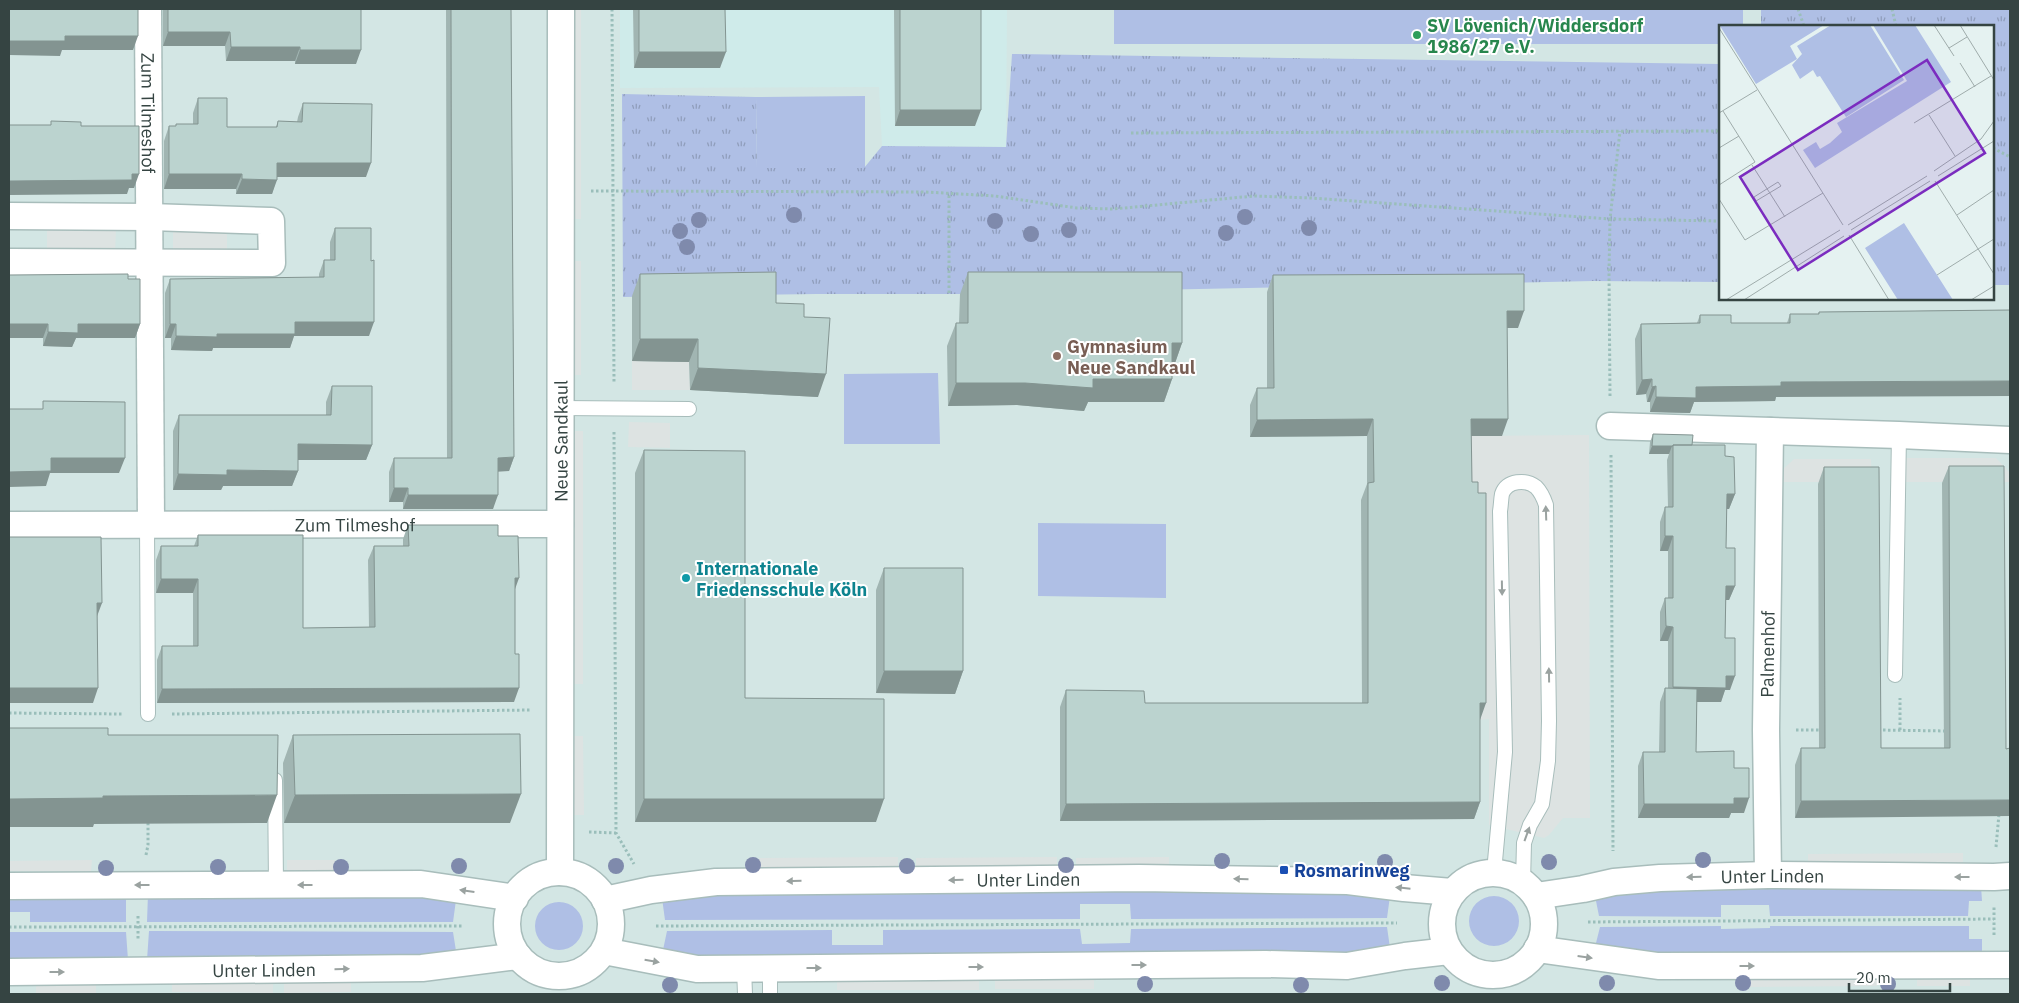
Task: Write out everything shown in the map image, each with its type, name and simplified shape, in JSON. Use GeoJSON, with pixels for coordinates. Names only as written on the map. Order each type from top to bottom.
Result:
{"type":"FeatureCollection","features":[{"type":"Feature","properties":{"kind":"street","name":"Zum Tilmeshof"},"geometry":{"type":"LineString","coordinates":[[148,9],[150,217],[149,524]]}},
{"type":"Feature","properties":{"kind":"street","name":"Neue Sandkaul"},"geometry":{"type":"LineString","coordinates":[[560,872],[561,9]]}},
{"type":"Feature","properties":{"kind":"street"},"geometry":{"type":"LineString","coordinates":[[9,216],[150,217],[271,221],[272,263],[9,262]]}},
{"type":"Feature","properties":{"kind":"street"},"geometry":{"type":"LineString","coordinates":[[1610,426],[2010,440]]}},
{"type":"Feature","properties":{"kind":"street","name":"Palmenhof"},"geometry":{"type":"LineString","coordinates":[[1768,875],[1766,730],[1770,431]]}},
{"type":"Feature","properties":{"kind":"street","name":"Zum Tilmeshof"},"geometry":{"type":"LineString","coordinates":[[9,525],[560,524]]}},
{"type":"Feature","properties":{"kind":"street"},"geometry":{"type":"LineString","coordinates":[[560,872],[574,874],[597,888],[610,912],[611,926],[609,939],[604,951],[596,962],[574,974],[561,985],[530,967],[518,956],[511,942],[508,927],[509,912],[515,898],[523,887],[534,879],[560,872]]}},
{"type":"Feature","properties":{"kind":"street"},"geometry":{"type":"LineString","coordinates":[[1494,872],[1509,875],[1529,889],[1542,908],[1544,922],[1537,950],[1528,961],[1517,969],[1504,974],[1490,985],[1474,971],[1460,963],[1449,951],[1443,937],[1441,921],[1444,906],[1452,892],[1463,881],[1478,874],[1494,872]]}},
{"type":"Feature","properties":{"kind":"street","name":"Unter Linden"},"geometry":{"type":"LineString","coordinates":[[1529,889],[1583,889],[1614,882],[1660,878],[1768,875],[2002,876]]}},
{"type":"Feature","properties":{"kind":"street","name":"Unter Linden"},"geometry":{"type":"LineString","coordinates":[[605,900],[651,890],[716,882],[1130,878],[1348,881],[1452,892]]}},
{"type":"Feature","properties":{"kind":"street"},"geometry":{"type":"LineString","coordinates":[[9,886],[422,884],[515,898]]}},
{"type":"Feature","properties":{"kind":"street"},"geometry":{"type":"LineString","coordinates":[[1537,950],[1658,966],[2002,965]]}},
{"type":"Feature","properties":{"kind":"street"},"geometry":{"type":"LineString","coordinates":[[604,951],[697,969],[1266,964],[1347,966],[1449,951]]}},
{"type":"Feature","properties":{"kind":"street","name":"Unter Linden"},"geometry":{"type":"LineString","coordinates":[[9,972],[422,968],[518,956]]}},
{"type":"Feature","properties":{"kind":"lane"},"geometry":{"type":"LineString","coordinates":[[560,408],[689,409]]}},
{"type":"Feature","properties":{"kind":"lane"},"geometry":{"type":"LineString","coordinates":[[1895,675],[1899,435]]}},
{"type":"Feature","properties":{"kind":"lane"},"geometry":{"type":"LineString","coordinates":[[1494,872],[1505,752],[1500,511],[1502,494],[1508,486],[1515,482],[1527,482],[1537,488],[1546,505],[1549,721],[1548,762],[1542,804],[1530,825],[1524,843],[1529,889]]}},
{"type":"Feature","properties":{"kind":"lane"},"geometry":{"type":"LineString","coordinates":[[148,714],[149,524]]}},
{"type":"Feature","properties":{"kind":"lane"},"geometry":{"type":"LineString","coordinates":[[275,768],[276,885]]}},
{"type":"Feature","properties":{"kind":"lane"},"geometry":{"type":"LineString","coordinates":[[745,994],[757,968]]}},
{"type":"Feature","properties":{"kind":"lane"},"geometry":{"type":"LineString","coordinates":[[757,968],[770,994]]}},
{"type":"Feature","properties":{"kind":"path"},"geometry":{"type":"LineString","coordinates":[[612,9],[616,833],[651,890],[656,926],[650,960]]}},
{"type":"Feature","properties":{"kind":"path"},"geometry":{"type":"LineString","coordinates":[[1798,9],[1804,25]]}},
{"type":"Feature","properties":{"kind":"path"},"geometry":{"type":"LineString","coordinates":[[1892,9],[1896,25]]}},
{"type":"Feature","properties":{"kind":"path"},"geometry":{"type":"LineString","coordinates":[[1614,882],[1608,272],[1610,219],[1620,131]]}},
{"type":"Feature","properties":{"kind":"path"},"geometry":{"type":"LineString","coordinates":[[1131,133],[1719,131]]}},
{"type":"Feature","properties":{"kind":"path"},"geometry":{"type":"LineString","coordinates":[[1994,149],[2010,157]]}},
{"type":"Feature","properties":{"kind":"path"},"geometry":{"type":"LineString","coordinates":[[562,191],[926,192],[995,196],[1077,208],[1113,208],[1254,196],[1311,198],[1610,219],[1719,221]]}},
{"type":"Feature","properties":{"kind":"path"},"geometry":{"type":"LineString","coordinates":[[949,194],[949,293]]}},
{"type":"Feature","properties":{"kind":"path"},"geometry":{"type":"LineString","coordinates":[[1895,675],[1900,682],[1900,730]]}},
{"type":"Feature","properties":{"kind":"path"},"geometry":{"type":"LineString","coordinates":[[9,714],[559,710]]}},
{"type":"Feature","properties":{"kind":"path"},"geometry":{"type":"LineString","coordinates":[[1766,730],[1824,730]]}},
{"type":"Feature","properties":{"kind":"path"},"geometry":{"type":"LineString","coordinates":[[1872,730],[1957,732]]}},
{"type":"Feature","properties":{"kind":"path"},"geometry":{"type":"LineString","coordinates":[[1999,811],[2002,876],[1994,919],[2002,965]]}},
{"type":"Feature","properties":{"kind":"path"},"geometry":{"type":"LineString","coordinates":[[139,972],[138,886],[148,845],[148,817]]}},
{"type":"Feature","properties":{"kind":"path"},"geometry":{"type":"LineString","coordinates":[[1404,888],[1396,923],[1405,956]]}},
{"type":"Feature","properties":{"kind":"path"},"geometry":{"type":"LineString","coordinates":[[1588,922],[1994,919]]}},
{"type":"Feature","properties":{"kind":"path"},"geometry":{"type":"LineString","coordinates":[[656,926],[1396,923]]}},
{"type":"Feature","properties":{"kind":"path"},"geometry":{"type":"LineString","coordinates":[[9,928],[463,926]]}},
{"type":"Feature","properties":{"kind":"shaded area"},"geometry":{"type":"Polygon","coordinates":[[[9,9],[2010,9],[2010,994],[9,994],[9,9]]]}},
{"type":"Feature","properties":{"kind":"shaded area"},"geometry":{"type":"Polygon","coordinates":[[[570,9],[581,9],[581,219],[571,219],[570,9]]]}},
{"type":"Feature","properties":{"kind":"shaded area"},"geometry":{"type":"Polygon","coordinates":[[[620,9],[1007,9],[1006,147],[882,146],[879,87],[620,88],[620,9]]]}},
{"type":"Feature","properties":{"kind":"shaded area"},"geometry":{"type":"Polygon","coordinates":[[[173,228],[227,229],[227,254],[173,253],[173,228]]]}},
{"type":"Feature","properties":{"kind":"shaded area"},"geometry":{"type":"Polygon","coordinates":[[[47,229],[116,229],[115,254],[47,253],[47,229]]]}},
{"type":"Feature","properties":{"kind":"shaded area"},"geometry":{"type":"Polygon","coordinates":[[[572,261],[581,261],[581,375],[572,375],[572,261]]]}},
{"type":"Feature","properties":{"kind":"shaded area"},"geometry":{"type":"Polygon","coordinates":[[[632,361],[689,362],[690,390],[632,390],[632,361]]]}},
{"type":"Feature","properties":{"kind":"shaded area"},"geometry":{"type":"Polygon","coordinates":[[[629,422],[670,423],[670,448],[628,447],[629,422]]]}},
{"type":"Feature","properties":{"kind":"shaded area"},"geometry":{"type":"Polygon","coordinates":[[[572,431],[583,431],[583,684],[572,684],[572,431]]]}},
{"type":"Feature","properties":{"kind":"shaded area"},"geometry":{"type":"Polygon","coordinates":[[[1589,435],[1590,818],[1563,818],[1549,835],[1544,838],[1489,825],[1489,719],[1480,720],[1480,674],[1472,510],[1465,436],[1589,435]]]}},
{"type":"Feature","properties":{"kind":"shaded area"},"geometry":{"type":"Polygon","coordinates":[[[1903,458],[1996,458],[2009,472],[2009,482],[1904,482],[1903,458]]]}},
{"type":"Feature","properties":{"kind":"shaded area"},"geometry":{"type":"Polygon","coordinates":[[[1794,459],[1871,459],[1872,482],[1778,482],[1778,474],[1794,459]]]}},
{"type":"Feature","properties":{"kind":"shaded area"},"geometry":{"type":"Polygon","coordinates":[[[573,736],[583,736],[584,815],[573,815],[573,736]]]}},
{"type":"Feature","properties":{"kind":"shaded area"},"geometry":{"type":"Polygon","coordinates":[[[1963,853],[1963,863],[1808,864],[1808,854],[1963,853]]]}},
{"type":"Feature","properties":{"kind":"shaded area"},"geometry":{"type":"Polygon","coordinates":[[[898,857],[898,867],[759,868],[759,858],[898,857]]]}},
{"type":"Feature","properties":{"kind":"shaded area"},"geometry":{"type":"Polygon","coordinates":[[[1057,857],[1057,867],[916,867],[916,858],[1057,857]]]}},
{"type":"Feature","properties":{"kind":"shaded area"},"geometry":{"type":"Polygon","coordinates":[[[1169,857],[1169,867],[1076,867],[1076,858],[1169,857]]]}},
{"type":"Feature","properties":{"kind":"shaded area"},"geometry":{"type":"Polygon","coordinates":[[[92,860],[91,871],[9,871],[9,861],[92,860]]]}},
{"type":"Feature","properties":{"kind":"shaded area"},"geometry":{"type":"Polygon","coordinates":[[[287,860],[335,860],[335,870],[287,870],[287,860]]]}},
{"type":"Feature","properties":{"kind":"shaded area"},"geometry":{"type":"Polygon","coordinates":[[[1877,976],[1877,986],[1747,987],[1747,977],[1877,976]]]}},
{"type":"Feature","properties":{"kind":"shaded area"},"geometry":{"type":"Polygon","coordinates":[[[1917,976],[1970,976],[1970,986],[1917,986],[1917,976]]]}},
{"type":"Feature","properties":{"kind":"shaded area"},"geometry":{"type":"Polygon","coordinates":[[[995,979],[1094,980],[1094,989],[995,989],[995,979]]]}},
{"type":"Feature","properties":{"kind":"shaded area"},"geometry":{"type":"Polygon","coordinates":[[[837,980],[979,980],[979,990],[837,990],[837,980]]]}},
{"type":"Feature","properties":{"kind":"shaded area"},"geometry":{"type":"Polygon","coordinates":[[[351,982],[351,992],[284,993],[284,983],[351,982]]]}},
{"type":"Feature","properties":{"kind":"shaded area"},"geometry":{"type":"Polygon","coordinates":[[[36,983],[96,983],[96,993],[36,993],[36,983]]]}},
{"type":"Feature","properties":{"kind":"shaded area"},"geometry":{"type":"Polygon","coordinates":[[[172,983],[273,983],[273,993],[172,992],[172,983]]]}},
{"type":"Feature","properties":{"kind":"green space","name":"SV Lövenich/Widdersdorf 1986/27 e.V."},"geometry":{"type":"Polygon","coordinates":[[[1114,9],[1743,9],[1743,25],[1719,25],[1719,44],[1114,44],[1114,9]]]}},
{"type":"Feature","properties":{"kind":"green space"},"geometry":{"type":"Polygon","coordinates":[[[1761,9],[2010,9],[2010,285],[1994,285],[1994,25],[1761,25],[1761,9]]]}},
{"type":"Feature","properties":{"kind":"green space"},"geometry":{"type":"Polygon","coordinates":[[[1012,54],[1719,64],[1719,282],[1593,281],[960,294],[623,297],[622,94],[756,97],[757,168],[864,168],[882,146],[1006,147],[1012,54]]]}},
{"type":"Feature","properties":{"kind":"green space"},"geometry":{"type":"Polygon","coordinates":[[[865,96],[865,168],[757,168],[756,97],[865,96]]]}},
{"type":"Feature","properties":{"kind":"green space"},"geometry":{"type":"Polygon","coordinates":[[[938,373],[940,444],[844,444],[844,374],[938,373]]]}},
{"type":"Feature","properties":{"kind":"green space"},"geometry":{"type":"Polygon","coordinates":[[[1038,523],[1166,524],[1166,598],[1038,596],[1038,523]]]}},
{"type":"Feature","properties":{"kind":"green space"},"geometry":{"type":"Polygon","coordinates":[[[1981,886],[1982,901],[1969,901],[1968,916],[1770,916],[1769,905],[1721,905],[1721,917],[1599,916],[1595,896],[1637,889],[1981,886]]]}},
{"type":"Feature","properties":{"kind":"green space"},"geometry":{"type":"Polygon","coordinates":[[[1344,888],[1390,896],[1387,918],[1131,919],[1130,904],[1080,904],[1080,919],[665,920],[662,898],[687,893],[1344,888]]]}},
{"type":"Feature","properties":{"kind":"green space"},"geometry":{"type":"Polygon","coordinates":[[[148,894],[416,894],[456,900],[453,922],[147,922],[148,894]]]}},
{"type":"Feature","properties":{"kind":"green space"},"geometry":{"type":"Polygon","coordinates":[[[9,895],[126,895],[126,922],[30,922],[30,912],[9,912],[9,895]]]}},
{"type":"Feature","properties":{"kind":"green space"},"geometry":{"type":"Polygon","coordinates":[[[1494,896],[1503,898],[1514,907],[1519,921],[1517,930],[1508,941],[1494,946],[1485,944],[1474,935],[1469,921],[1471,912],[1480,901],[1494,896]]]}},
{"type":"Feature","properties":{"kind":"green space"},"geometry":{"type":"Polygon","coordinates":[[[554,902],[564,902],[573,906],[579,912],[583,926],[579,940],[573,946],[564,950],[554,950],[545,946],[539,940],[535,931],[535,921],[539,912],[545,906],[554,902]]]}},
{"type":"Feature","properties":{"kind":"green space"},"geometry":{"type":"Polygon","coordinates":[[[1721,926],[1721,929],[1770,928],[1770,926],[1969,926],[1969,939],[1982,939],[1982,953],[1653,953],[1595,947],[1600,927],[1721,926]]]}},
{"type":"Feature","properties":{"kind":"green space"},"geometry":{"type":"Polygon","coordinates":[[[1387,927],[1390,948],[1365,953],[710,956],[688,955],[663,950],[667,931],[832,930],[832,945],[883,945],[883,930],[1080,929],[1082,944],[1130,943],[1131,929],[1387,927]]]}},
{"type":"Feature","properties":{"kind":"green space"},"geometry":{"type":"Polygon","coordinates":[[[149,931],[453,932],[456,951],[434,956],[147,960],[149,931]]]}},
{"type":"Feature","properties":{"kind":"green space"},"geometry":{"type":"Polygon","coordinates":[[[9,932],[126,932],[128,960],[9,960],[9,932]]]}},
{"type":"Feature","properties":{"kind":"building"},"geometry":{"type":"Polygon","coordinates":[[[9,9],[138,9],[138,36],[65,36],[65,41],[9,41],[9,9]]]}},
{"type":"Feature","properties":{"kind":"building"},"geometry":{"type":"Polygon","coordinates":[[[168,9],[361,9],[361,50],[300,50],[300,47],[231,47],[230,32],[168,32],[168,9]]]}},
{"type":"Feature","properties":{"kind":"building"},"geometry":{"type":"Polygon","coordinates":[[[451,9],[511,9],[514,457],[498,458],[498,495],[408,495],[408,488],[394,488],[394,458],[452,458],[451,9]]]}},
{"type":"Feature","properties":{"kind":"building"},"geometry":{"type":"Polygon","coordinates":[[[639,9],[725,9],[726,52],[639,52],[639,9]]]}},
{"type":"Feature","properties":{"kind":"building"},"geometry":{"type":"Polygon","coordinates":[[[900,9],[981,9],[981,110],[900,110],[900,9]]]}},
{"type":"Feature","properties":{"kind":"building"},"geometry":{"type":"Polygon","coordinates":[[[198,98],[227,98],[227,127],[277,127],[278,121],[302,122],[303,103],[372,104],[371,163],[277,163],[277,180],[242,179],[242,174],[169,174],[169,126],[176,126],[176,124],[198,124],[198,98]]]}},
{"type":"Feature","properties":{"kind":"building"},"geometry":{"type":"Polygon","coordinates":[[[51,121],[81,122],[81,126],[139,126],[139,174],[132,174],[132,180],[9,181],[9,125],[51,125],[51,121]]]}},
{"type":"Feature","properties":{"kind":"building"},"geometry":{"type":"Polygon","coordinates":[[[335,228],[371,228],[371,261],[374,260],[374,322],[295,322],[295,334],[217,334],[217,337],[176,336],[176,324],[170,324],[170,279],[324,277],[324,260],[335,260],[335,228]]]}},
{"type":"Feature","properties":{"kind":"building"},"geometry":{"type":"Polygon","coordinates":[[[776,272],[776,303],[804,304],[804,317],[830,318],[826,374],[698,368],[698,339],[640,339],[640,274],[776,272]]]}},
{"type":"Feature","properties":{"kind":"building","name":"Gymnasium Neue Sandkaul"},"geometry":{"type":"Polygon","coordinates":[[[968,272],[1182,272],[1182,343],[1172,343],[1172,379],[1093,379],[1093,388],[1025,383],[956,383],[956,323],[968,323],[968,272]]]}},
{"type":"Feature","properties":{"kind":"building"},"geometry":{"type":"Polygon","coordinates":[[[128,274],[128,279],[140,279],[140,324],[78,324],[78,333],[48,332],[48,324],[9,324],[9,275],[128,274]]]}},
{"type":"Feature","properties":{"kind":"building"},"geometry":{"type":"Polygon","coordinates":[[[1524,274],[1524,311],[1507,311],[1508,419],[1471,419],[1472,482],[1478,482],[1478,493],[1486,493],[1486,703],[1480,703],[1480,802],[1066,804],[1066,690],[1144,691],[1145,703],[1368,703],[1368,483],[1374,482],[1373,419],[1257,420],[1257,388],[1274,388],[1273,275],[1524,274]]]}},
{"type":"Feature","properties":{"kind":"building"},"geometry":{"type":"Polygon","coordinates":[[[2010,310],[2010,381],[1781,382],[1781,386],[1696,387],[1696,398],[1656,397],[1656,386],[1652,387],[1652,379],[1642,380],[1641,324],[1700,323],[1700,315],[1731,315],[1731,323],[1790,323],[1790,314],[1819,314],[1819,312],[2010,310]]]}},
{"type":"Feature","properties":{"kind":"building"},"geometry":{"type":"Polygon","coordinates":[[[332,386],[372,386],[372,445],[298,444],[298,471],[227,470],[227,475],[178,474],[179,415],[331,415],[332,386]]]}},
{"type":"Feature","properties":{"kind":"building"},"geometry":{"type":"Polygon","coordinates":[[[43,401],[125,402],[125,458],[51,458],[51,471],[9,472],[9,409],[43,409],[43,401]]]}},
{"type":"Feature","properties":{"kind":"building"},"geometry":{"type":"Polygon","coordinates":[[[1653,434],[1693,435],[1692,445],[1652,446],[1653,434]]]}},
{"type":"Feature","properties":{"kind":"building"},"geometry":{"type":"Polygon","coordinates":[[[1673,445],[1725,445],[1725,456],[1734,457],[1735,494],[1727,494],[1726,548],[1735,548],[1735,586],[1726,586],[1725,638],[1735,638],[1735,676],[1726,676],[1726,688],[1673,687],[1673,627],[1666,626],[1665,598],[1673,598],[1673,536],[1665,536],[1665,507],[1673,507],[1673,445]]]}},
{"type":"Feature","properties":{"kind":"building","name":"Internationale Friedensschule Köln"},"geometry":{"type":"Polygon","coordinates":[[[644,450],[745,451],[745,698],[884,699],[884,799],[644,799],[644,450]]]}},
{"type":"Feature","properties":{"kind":"building"},"geometry":{"type":"Polygon","coordinates":[[[1949,466],[2004,466],[2006,749],[2010,748],[2010,800],[1801,801],[1801,748],[1825,748],[1824,467],[1879,467],[1881,748],[1950,748],[1949,466]]]}},
{"type":"Feature","properties":{"kind":"building"},"geometry":{"type":"Polygon","coordinates":[[[408,525],[498,525],[498,536],[518,536],[519,578],[515,578],[515,654],[519,654],[519,688],[162,689],[162,646],[198,646],[198,579],[161,579],[161,546],[198,546],[198,535],[303,535],[303,628],[375,627],[374,546],[409,546],[408,525]]]}},
{"type":"Feature","properties":{"kind":"building"},"geometry":{"type":"Polygon","coordinates":[[[9,537],[101,537],[102,603],[97,603],[98,688],[9,688],[9,537]]]}},
{"type":"Feature","properties":{"kind":"building"},"geometry":{"type":"Polygon","coordinates":[[[884,568],[963,568],[963,671],[884,671],[884,568]]]}},
{"type":"Feature","properties":{"kind":"building"},"geometry":{"type":"Polygon","coordinates":[[[1665,688],[1697,689],[1696,752],[1734,751],[1734,768],[1749,768],[1749,798],[1734,798],[1734,804],[1644,804],[1643,752],[1665,752],[1665,688]]]}},
{"type":"Feature","properties":{"kind":"building"},"geometry":{"type":"Polygon","coordinates":[[[9,728],[108,728],[108,735],[278,735],[277,795],[103,796],[103,798],[9,799],[9,728]]]}},
{"type":"Feature","properties":{"kind":"building"},"geometry":{"type":"Polygon","coordinates":[[[520,734],[521,794],[295,795],[293,735],[520,734]]]}},
{"type":"Feature","properties":{"kind":"place","name":"SV Lövenich/Widdersdorf 1986/27 e.V."},"geometry":{"type":"Point","coordinates":[1417,35]}},
{"type":"Feature","properties":{"kind":"place","name":"Gymnasium Neue Sandkaul"},"geometry":{"type":"Point","coordinates":[1057,356]}},
{"type":"Feature","properties":{"kind":"place","name":"Internationale Friedensschule Köln"},"geometry":{"type":"Point","coordinates":[686,578]}},
{"type":"Feature","properties":{"kind":"place","name":"Rosmarinweg"},"geometry":{"type":"Point","coordinates":[1284,870]}}]}
